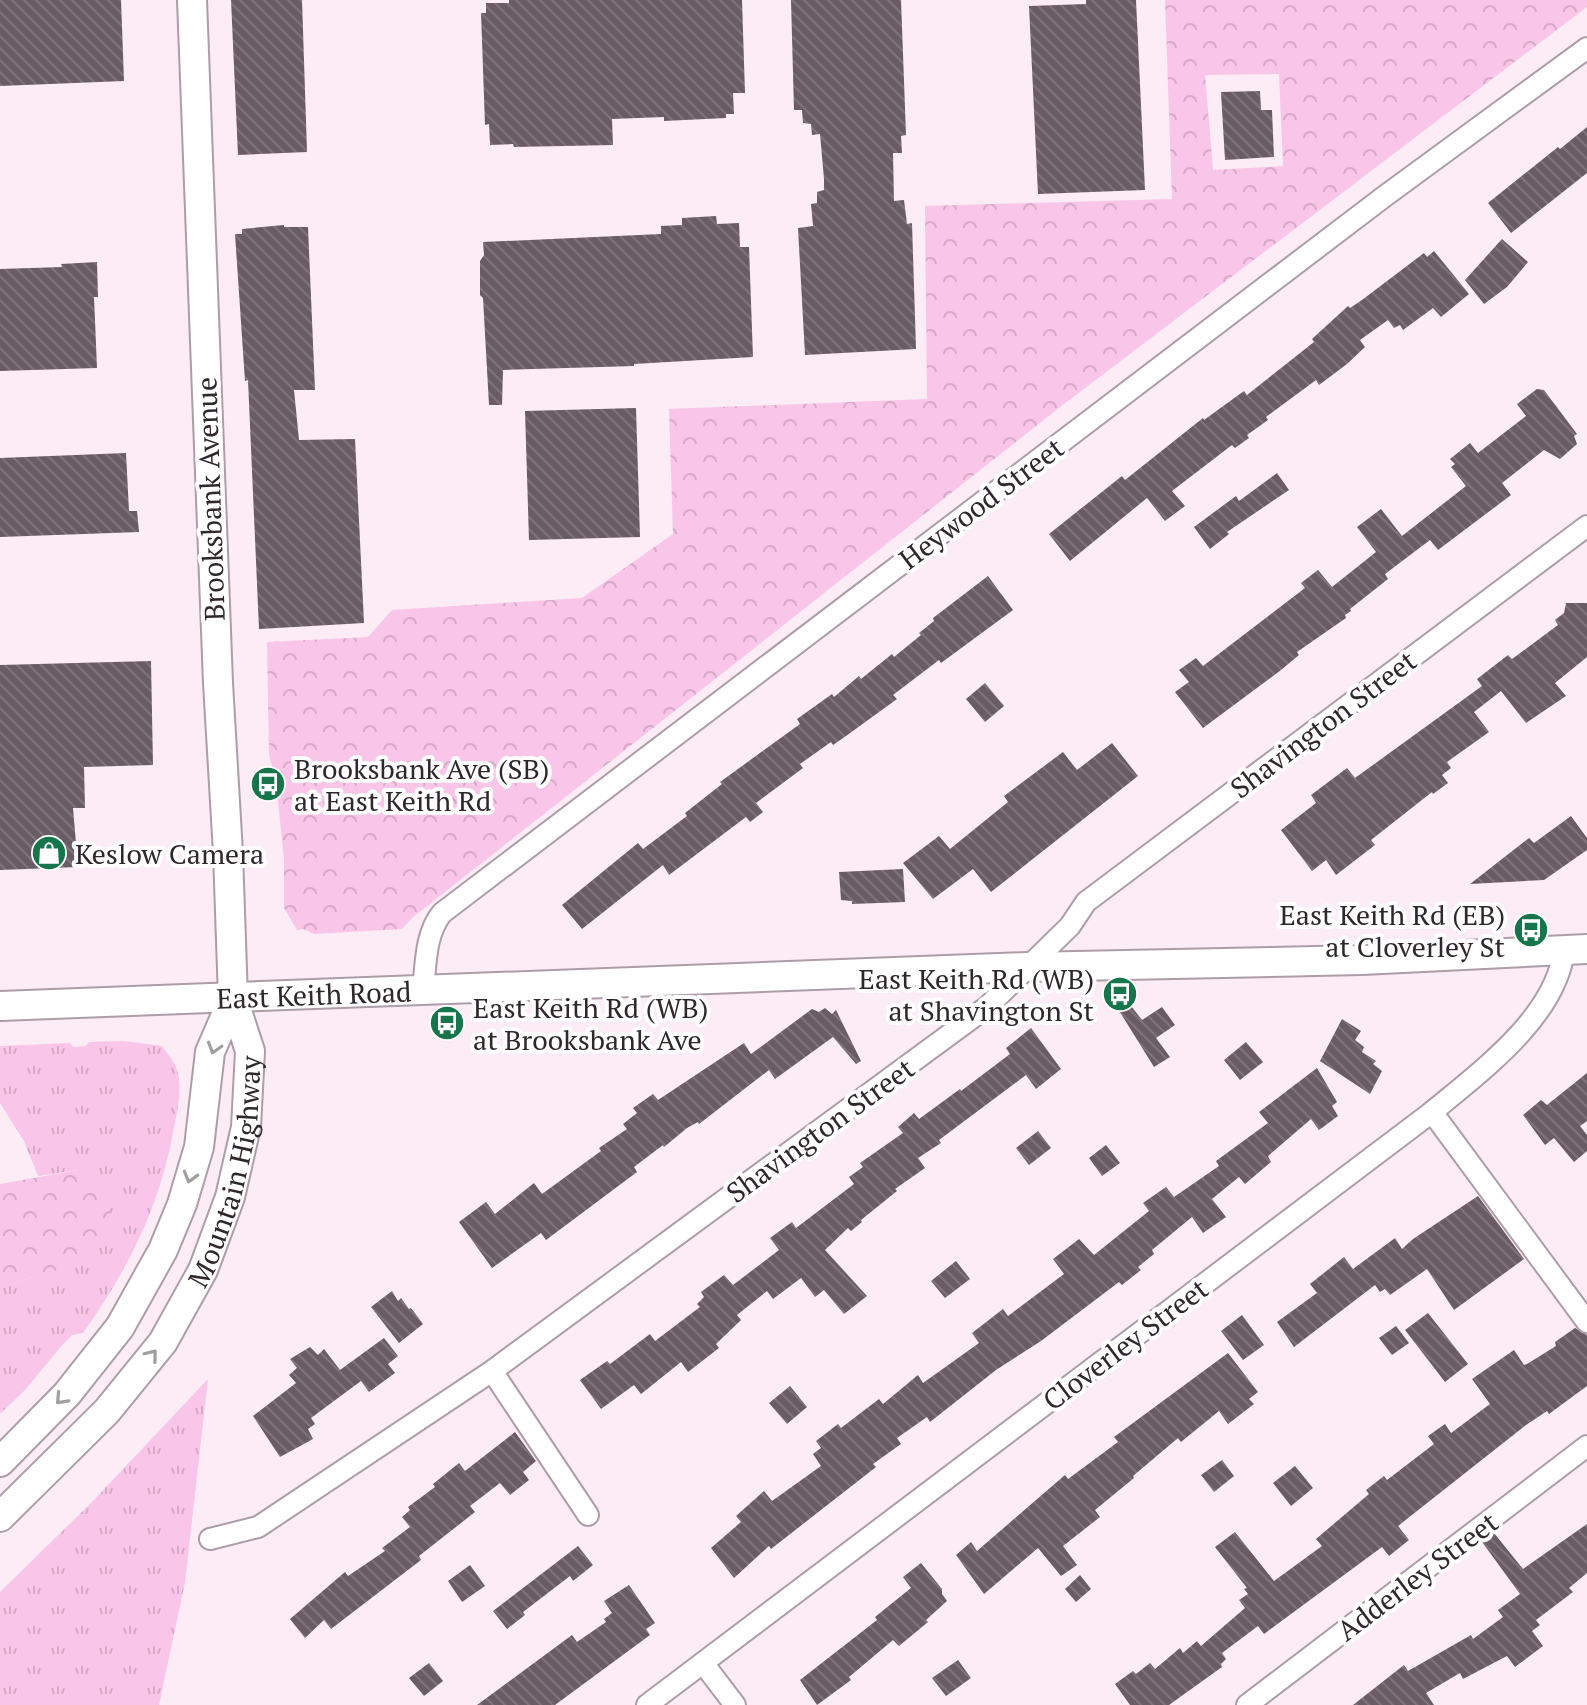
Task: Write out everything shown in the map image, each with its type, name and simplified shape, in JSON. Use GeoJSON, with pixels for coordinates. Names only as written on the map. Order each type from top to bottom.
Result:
{"type":"FeatureCollection","features":[{"type":"Feature","properties":{"kind":"main road","name":"Brooksbank Avenue"},"geometry":{"type":"LineString","coordinates":[[192,0],[233,999]]}},
{"type":"Feature","properties":{"kind":"main road","name":"East Keith Road"},"geometry":{"type":"LineString","coordinates":[[0,1006],[1027,967],[1362,960],[1576,949]]}},
{"type":"Feature","properties":{"kind":"main road","name":"Mountain Highway"},"geometry":{"type":"LineString","coordinates":[[0,1462],[67,1394],[120,1327],[163,1250],[182,1204],[199,1147],[210,1052],[233,999]]}},
{"type":"Feature","properties":{"kind":"main road","name":"Mountain Highway"},"geometry":{"type":"LineString","coordinates":[[0,1517],[107,1411],[163,1342],[203,1270],[230,1197],[246,1127],[250,1051],[233,999]]}},
{"type":"Feature","properties":{"kind":"street","name":"Heywood Street"},"geometry":{"type":"LineString","coordinates":[[423,990],[429,935],[442,913],[1373,206],[1587,48]]}},
{"type":"Feature","properties":{"kind":"street","name":"Shavington Street"},"geometry":{"type":"LineString","coordinates":[[210,1539],[258,1527],[492,1371],[987,1007],[1070,926],[1086,902],[1587,526]]}},
{"type":"Feature","properties":{"kind":"street","name":"Cloverley Street"},"geometry":{"type":"LineString","coordinates":[[647,1705],[1432,1112],[1505,1050],[1576,949]]}},
{"type":"Feature","properties":{"kind":"street"},"geometry":{"type":"LineString","coordinates":[[1432,1112],[1587,1322]]}},
{"type":"Feature","properties":{"kind":"street"},"geometry":{"type":"LineString","coordinates":[[492,1371],[588,1515]]}},
{"type":"Feature","properties":{"kind":"street","name":"Adderley Street"},"geometry":{"type":"LineString","coordinates":[[1247,1705],[1587,1446]]}},
{"type":"Feature","properties":{"kind":"street"},"geometry":{"type":"LineString","coordinates":[[703,1663],[735,1705]]}},
{"type":"Feature","properties":{"kind":"green space"},"geometry":{"type":"Polygon","coordinates":[[[1165,0],[1587,0],[1587,7],[1064,404],[412,918],[402,929],[314,934],[297,930],[284,908],[284,859],[276,782],[269,755],[267,642],[368,637],[392,610],[582,598],[673,534],[669,409],[927,399],[925,206],[1172,199],[1165,0]],[[1279,74],[1205,75],[1213,170],[1283,166],[1279,74]]]}},
{"type":"Feature","properties":{"kind":"green space"},"geometry":{"type":"Polygon","coordinates":[[[124,1041],[162,1046],[178,1074],[178,1104],[161,1183],[128,1260],[83,1333],[72,1335],[0,1414],[0,1289],[35,1276],[78,1170],[38,1176],[24,1141],[0,1103],[0,1046],[70,1043],[73,1047],[86,1046],[89,1042],[124,1041]]]}},
{"type":"Feature","properties":{"kind":"green space"},"geometry":{"type":"Polygon","coordinates":[[[78,1170],[96,1187],[115,1221],[82,1263],[0,1289],[0,1184],[78,1170]]]}},
{"type":"Feature","properties":{"kind":"green space"},"geometry":{"type":"Polygon","coordinates":[[[208,1379],[185,1582],[159,1705],[0,1705],[0,1592],[92,1502],[208,1379]]]}},
{"type":"Feature","properties":{"kind":"building"},"geometry":{"type":"Polygon","coordinates":[[[0,0],[121,0],[124,81],[0,86],[0,0]]]}},
{"type":"Feature","properties":{"kind":"building"},"geometry":{"type":"Polygon","coordinates":[[[231,0],[302,0],[307,152],[238,155],[231,0]]]}},
{"type":"Feature","properties":{"kind":"building"},"geometry":{"type":"Polygon","coordinates":[[[509,0],[742,0],[745,93],[733,93],[734,114],[726,114],[726,118],[664,121],[664,117],[612,119],[613,145],[490,145],[489,124],[485,125],[481,13],[486,13],[486,3],[509,3],[509,0]]]}},
{"type":"Feature","properties":{"kind":"building"},"geometry":{"type":"Polygon","coordinates":[[[791,0],[901,0],[906,135],[901,136],[902,153],[893,153],[894,201],[904,200],[907,224],[912,223],[916,349],[805,355],[798,228],[813,226],[811,204],[817,203],[817,192],[824,190],[824,179],[820,134],[812,135],[811,124],[803,123],[802,110],[794,110],[791,0]]]}},
{"type":"Feature","properties":{"kind":"building"},"geometry":{"type":"Polygon","coordinates":[[[1086,0],[1136,0],[1145,190],[1038,194],[1029,6],[1086,4],[1086,0]]]}},
{"type":"Feature","properties":{"kind":"building"},"geometry":{"type":"Polygon","coordinates":[[[1260,91],[1261,110],[1272,110],[1274,157],[1225,160],[1221,92],[1260,91]]]}},
{"type":"Feature","properties":{"kind":"building"},"geometry":{"type":"Polygon","coordinates":[[[1587,127],[1587,173],[1511,233],[1488,203],[1587,127]]]}},
{"type":"Feature","properties":{"kind":"building"},"geometry":{"type":"Polygon","coordinates":[[[716,216],[717,224],[739,223],[740,247],[749,247],[753,357],[634,366],[503,370],[502,405],[489,405],[483,298],[480,295],[483,242],[661,234],[661,226],[682,225],[682,218],[716,216]]]}},
{"type":"Feature","properties":{"kind":"building"},"geometry":{"type":"Polygon","coordinates":[[[284,225],[308,227],[315,390],[294,390],[299,440],[355,439],[364,623],[259,629],[248,380],[245,381],[235,234],[242,234],[242,229],[284,225]]]}},
{"type":"Feature","properties":{"kind":"building"},"geometry":{"type":"Polygon","coordinates":[[[1502,239],[1528,262],[1507,287],[1484,304],[1465,280],[1502,239]]]}},
{"type":"Feature","properties":{"kind":"building"},"geometry":{"type":"Polygon","coordinates":[[[1434,251],[1469,294],[1441,317],[1433,308],[1403,330],[1400,325],[1394,328],[1388,320],[1360,340],[1365,347],[1347,364],[1319,385],[1316,380],[1266,417],[1268,420],[1247,435],[1249,438],[1235,448],[1232,445],[1172,491],[1185,506],[1165,521],[1147,498],[1070,561],[1049,534],[1122,476],[1125,480],[1203,418],[1244,391],[1247,395],[1314,342],[1312,339],[1348,306],[1350,308],[1362,300],[1424,253],[1427,257],[1434,251]]]}},
{"type":"Feature","properties":{"kind":"building"},"geometry":{"type":"Polygon","coordinates":[[[97,262],[98,297],[94,297],[97,368],[0,371],[0,269],[62,267],[61,264],[97,262]]]}},
{"type":"Feature","properties":{"kind":"building"},"geometry":{"type":"Polygon","coordinates":[[[1537,389],[1544,390],[1577,434],[1574,436],[1577,444],[1560,459],[1544,450],[1502,483],[1511,495],[1438,550],[1430,540],[1385,574],[1388,579],[1350,609],[1346,618],[1297,652],[1299,655],[1281,670],[1203,728],[1175,692],[1189,682],[1179,670],[1196,658],[1203,666],[1305,588],[1301,583],[1318,570],[1332,587],[1376,552],[1357,527],[1381,509],[1402,536],[1466,486],[1451,467],[1455,464],[1450,459],[1470,443],[1478,453],[1526,416],[1517,404],[1537,389]]]}},
{"type":"Feature","properties":{"kind":"building"},"geometry":{"type":"Polygon","coordinates":[[[636,408],[640,537],[529,540],[525,411],[636,408]]]}},
{"type":"Feature","properties":{"kind":"building"},"geometry":{"type":"Polygon","coordinates":[[[126,453],[129,511],[137,511],[139,532],[0,537],[0,458],[126,453]]]}},
{"type":"Feature","properties":{"kind":"building"},"geometry":{"type":"Polygon","coordinates":[[[1277,473],[1289,490],[1227,532],[1229,534],[1210,549],[1194,527],[1236,496],[1239,501],[1277,473]]]}},
{"type":"Feature","properties":{"kind":"building"},"geometry":{"type":"Polygon","coordinates":[[[988,576],[1013,610],[941,663],[939,660],[893,695],[897,699],[846,736],[833,745],[831,742],[800,764],[803,768],[756,803],[763,812],[750,822],[746,817],[669,875],[663,865],[582,929],[562,905],[638,843],[643,849],[687,816],[685,813],[722,784],[720,782],[800,724],[797,719],[832,694],[834,697],[859,676],[861,679],[892,654],[894,657],[921,635],[919,633],[934,621],[933,618],[988,576]]]}},
{"type":"Feature","properties":{"kind":"building"},"geometry":{"type":"Polygon","coordinates":[[[1566,603],[1587,603],[1587,657],[1555,683],[1566,696],[1526,723],[1501,691],[1474,712],[1489,732],[1447,762],[1451,768],[1442,775],[1448,783],[1371,840],[1375,845],[1336,875],[1326,860],[1312,871],[1281,830],[1316,803],[1311,795],[1347,768],[1355,778],[1482,686],[1477,679],[1508,655],[1512,659],[1558,625],[1555,620],[1564,613],[1566,603]]]}},
{"type":"Feature","properties":{"kind":"building"},"geometry":{"type":"Polygon","coordinates":[[[151,661],[153,765],[84,767],[85,808],[73,808],[78,867],[0,870],[0,665],[151,661]]]}},
{"type":"Feature","properties":{"kind":"building"},"geometry":{"type":"Polygon","coordinates":[[[985,683],[1004,706],[985,722],[966,699],[985,683]]]}},
{"type":"Feature","properties":{"kind":"building"},"geometry":{"type":"Polygon","coordinates":[[[1112,743],[1138,776],[991,892],[973,869],[933,899],[903,863],[939,836],[950,849],[1008,802],[1004,796],[1063,752],[1077,770],[1112,743]]]}},
{"type":"Feature","properties":{"kind":"building"},"geometry":{"type":"Polygon","coordinates":[[[1571,816],[1587,838],[1587,850],[1544,880],[1470,884],[1529,838],[1534,843],[1571,816]]]}},
{"type":"Feature","properties":{"kind":"building"},"geometry":{"type":"Polygon","coordinates":[[[903,869],[905,902],[852,904],[852,901],[841,900],[839,872],[903,869]]]}},
{"type":"Feature","properties":{"kind":"building"},"geometry":{"type":"Polygon","coordinates":[[[1128,1002],[1142,1020],[1162,1007],[1175,1025],[1156,1038],[1170,1057],[1154,1067],[1118,1009],[1128,1002]]]}},
{"type":"Feature","properties":{"kind":"building"},"geometry":{"type":"Polygon","coordinates":[[[825,1008],[832,1014],[836,1010],[861,1061],[856,1064],[833,1037],[775,1079],[769,1070],[699,1124],[687,1128],[634,1167],[637,1172],[546,1240],[541,1233],[492,1268],[459,1222],[486,1202],[495,1214],[534,1183],[542,1194],[627,1129],[623,1124],[637,1113],[633,1108],[653,1094],[658,1100],[744,1043],[751,1054],[812,1009],[819,1012],[825,1008]]]}},
{"type":"Feature","properties":{"kind":"building"},"geometry":{"type":"Polygon","coordinates":[[[1342,1019],[1361,1031],[1355,1040],[1364,1047],[1362,1052],[1376,1061],[1373,1064],[1382,1071],[1370,1094],[1320,1061],[1342,1019]]]}},
{"type":"Feature","properties":{"kind":"building"},"geometry":{"type":"Polygon","coordinates":[[[1031,1028],[1061,1069],[1036,1089],[1026,1075],[939,1140],[941,1143],[918,1158],[925,1168],[895,1189],[897,1191],[862,1222],[851,1231],[848,1228],[825,1250],[867,1296],[844,1314],[824,1290],[815,1297],[801,1278],[773,1299],[767,1291],[737,1315],[741,1320],[716,1344],[719,1348],[688,1372],[681,1362],[641,1394],[634,1385],[601,1409],[580,1380],[607,1361],[610,1364],[650,1334],[655,1341],[700,1307],[697,1304],[704,1297],[701,1292],[724,1275],[733,1285],[779,1250],[770,1238],[792,1222],[796,1228],[854,1184],[849,1177],[863,1167],[860,1163],[903,1133],[898,1127],[914,1113],[919,1119],[961,1091],[1010,1054],[1006,1048],[1031,1028]]]}},
{"type":"Feature","properties":{"kind":"building"},"geometry":{"type":"Polygon","coordinates":[[[1246,1042],[1263,1062],[1240,1080],[1224,1060],[1246,1042]]]}},
{"type":"Feature","properties":{"kind":"building"},"geometry":{"type":"Polygon","coordinates":[[[1317,1068],[1337,1102],[1332,1106],[1338,1116],[1319,1130],[1311,1119],[1268,1156],[1271,1162],[1245,1184],[1239,1177],[1212,1199],[1226,1217],[1203,1233],[1192,1217],[1152,1250],[1154,1254],[1138,1267],[1141,1270],[1122,1285],[1119,1282],[1041,1341],[996,1370],[930,1422],[927,1417],[897,1438],[901,1444],[873,1464],[876,1467],[771,1549],[769,1546],[734,1578],[711,1548],[741,1522],[736,1516],[764,1491],[772,1501],[821,1466],[813,1454],[821,1448],[816,1441],[838,1424],[841,1428],[879,1399],[883,1404],[918,1375],[923,1383],[979,1343],[972,1333],[1003,1309],[1008,1316],[1064,1274],[1053,1259],[1079,1239],[1094,1255],[1149,1211],[1143,1203],[1166,1187],[1174,1197],[1219,1166],[1216,1161],[1268,1123],[1259,1112],[1317,1068]]]}},
{"type":"Feature","properties":{"kind":"building"},"geometry":{"type":"Polygon","coordinates":[[[1587,1073],[1587,1121],[1580,1126],[1587,1135],[1587,1151],[1574,1162],[1554,1138],[1545,1145],[1523,1115],[1541,1100],[1547,1105],[1587,1073]]]}},
{"type":"Feature","properties":{"kind":"building"},"geometry":{"type":"Polygon","coordinates":[[[1038,1131],[1051,1148],[1029,1165],[1016,1148],[1038,1131]]]}},
{"type":"Feature","properties":{"kind":"building"},"geometry":{"type":"Polygon","coordinates":[[[1106,1145],[1120,1163],[1102,1176],[1089,1158],[1106,1145]]]}},
{"type":"Feature","properties":{"kind":"building"},"geometry":{"type":"Polygon","coordinates":[[[1478,1196],[1524,1259],[1454,1310],[1427,1269],[1390,1295],[1385,1289],[1380,1292],[1375,1285],[1294,1347],[1277,1322],[1317,1293],[1310,1284],[1344,1257],[1353,1269],[1395,1238],[1402,1249],[1478,1196]]]}},
{"type":"Feature","properties":{"kind":"building"},"geometry":{"type":"Polygon","coordinates":[[[956,1261],[970,1279],[945,1298],[931,1281],[956,1261]]]}},
{"type":"Feature","properties":{"kind":"building"},"geometry":{"type":"Polygon","coordinates":[[[392,1291],[398,1301],[401,1298],[423,1324],[399,1343],[371,1307],[392,1291]]]}},
{"type":"Feature","properties":{"kind":"building"},"geometry":{"type":"Polygon","coordinates":[[[1428,1313],[1468,1364],[1445,1382],[1405,1330],[1428,1313]]]}},
{"type":"Feature","properties":{"kind":"building"},"geometry":{"type":"Polygon","coordinates":[[[1242,1315],[1264,1345],[1243,1360],[1221,1331],[1242,1315]]]}},
{"type":"Feature","properties":{"kind":"building"},"geometry":{"type":"Polygon","coordinates":[[[1396,1326],[1409,1343],[1392,1355],[1379,1338],[1396,1326]]]}},
{"type":"Feature","properties":{"kind":"building"},"geometry":{"type":"Polygon","coordinates":[[[1575,1328],[1587,1335],[1587,1386],[1549,1414],[1547,1411],[1526,1425],[1398,1526],[1409,1540],[1389,1556],[1382,1547],[1264,1634],[1258,1626],[1222,1653],[1226,1659],[1222,1667],[1169,1705],[1130,1705],[1115,1684],[1150,1663],[1155,1669],[1180,1648],[1183,1653],[1197,1641],[1201,1646],[1245,1608],[1239,1600],[1248,1594],[1244,1589],[1247,1588],[1215,1547],[1235,1532],[1274,1581],[1322,1546],[1316,1539],[1369,1494],[1366,1490],[1384,1476],[1387,1480],[1434,1444],[1428,1436],[1445,1424],[1451,1433],[1490,1404],[1472,1379],[1514,1350],[1524,1365],[1527,1364],[1556,1346],[1555,1342],[1575,1328]]]}},
{"type":"Feature","properties":{"kind":"building"},"geometry":{"type":"Polygon","coordinates":[[[384,1338],[398,1356],[388,1364],[395,1373],[369,1392],[361,1381],[311,1418],[315,1424],[308,1429],[313,1439],[280,1457],[253,1416],[296,1383],[289,1375],[297,1368],[290,1359],[310,1347],[318,1355],[324,1349],[340,1370],[384,1338]]]}},
{"type":"Feature","properties":{"kind":"building"},"geometry":{"type":"Polygon","coordinates":[[[1228,1353],[1258,1392],[1249,1399],[1254,1404],[1228,1424],[1219,1411],[1181,1442],[1178,1438],[1095,1510],[1100,1517],[1063,1546],[1077,1565],[1061,1576],[1038,1548],[984,1594],[956,1555],[971,1542],[977,1551],[1065,1475],[1068,1479],[1118,1442],[1114,1437],[1228,1353]]]}},
{"type":"Feature","properties":{"kind":"building"},"geometry":{"type":"Polygon","coordinates":[[[790,1386],[807,1407],[787,1424],[769,1403],[790,1386]]]}},
{"type":"Feature","properties":{"kind":"building"},"geometry":{"type":"Polygon","coordinates":[[[515,1432],[536,1461],[523,1472],[529,1480],[510,1495],[500,1483],[470,1506],[475,1512],[419,1556],[421,1560],[331,1629],[324,1620],[305,1638],[290,1619],[345,1572],[348,1576],[385,1551],[382,1548],[410,1527],[402,1517],[410,1510],[408,1507],[435,1487],[433,1484],[459,1463],[465,1471],[515,1432]]]}},
{"type":"Feature","properties":{"kind":"building"},"geometry":{"type":"Polygon","coordinates":[[[1222,1460],[1234,1476],[1214,1492],[1201,1475],[1222,1460]]]}},
{"type":"Feature","properties":{"kind":"building"},"geometry":{"type":"Polygon","coordinates":[[[1295,1466],[1313,1488],[1291,1506],[1273,1483],[1295,1466]]]}},
{"type":"Feature","properties":{"kind":"building"},"geometry":{"type":"Polygon","coordinates":[[[1587,1524],[1587,1573],[1569,1588],[1573,1592],[1536,1620],[1540,1625],[1532,1631],[1543,1646],[1515,1667],[1507,1656],[1463,1679],[1460,1673],[1426,1693],[1434,1705],[1353,1705],[1404,1665],[1408,1671],[1471,1635],[1473,1639],[1503,1617],[1498,1610],[1520,1594],[1482,1542],[1494,1533],[1523,1569],[1587,1524]]]}},
{"type":"Feature","properties":{"kind":"building"},"geometry":{"type":"Polygon","coordinates":[[[578,1546],[593,1565],[573,1581],[570,1576],[523,1612],[525,1615],[507,1629],[493,1611],[578,1546]]]}},
{"type":"Feature","properties":{"kind":"building"},"geometry":{"type":"Polygon","coordinates":[[[921,1563],[942,1589],[947,1601],[899,1646],[893,1640],[849,1677],[851,1680],[817,1705],[800,1680],[877,1620],[875,1617],[911,1588],[903,1577],[921,1563]]]}},
{"type":"Feature","properties":{"kind":"building"},"geometry":{"type":"Polygon","coordinates":[[[470,1565],[485,1586],[462,1602],[448,1581],[470,1565]]]}},
{"type":"Feature","properties":{"kind":"building"},"geometry":{"type":"Polygon","coordinates":[[[1080,1575],[1091,1589],[1076,1602],[1065,1589],[1080,1575]]]}},
{"type":"Feature","properties":{"kind":"building"},"geometry":{"type":"Polygon","coordinates":[[[629,1585],[655,1623],[646,1629],[650,1635],[555,1705],[477,1705],[572,1635],[577,1642],[606,1622],[604,1619],[612,1613],[604,1601],[629,1585]]]}},
{"type":"Feature","properties":{"kind":"building"},"geometry":{"type":"Polygon","coordinates":[[[958,1660],[971,1678],[946,1696],[932,1678],[958,1660]]]}},
{"type":"Feature","properties":{"kind":"building"},"geometry":{"type":"Polygon","coordinates":[[[429,1663],[443,1681],[424,1696],[409,1678],[429,1663]]]}},
{"type":"Feature","properties":{"kind":"place","name":"Brooksbank Ave (SB) at East Keith Rd"},"geometry":{"type":"Point","coordinates":[268,784]}},
{"type":"Feature","properties":{"kind":"place","name":"Keslow Camera"},"geometry":{"type":"Point","coordinates":[49,853]}},
{"type":"Feature","properties":{"kind":"place","name":"East Keith Rd (EB) at Cloverley St"},"geometry":{"type":"Point","coordinates":[1531,930]}},
{"type":"Feature","properties":{"kind":"place","name":"East Keith Rd (WB) at Shavington St"},"geometry":{"type":"Point","coordinates":[1120,994]}},
{"type":"Feature","properties":{"kind":"place","name":"East Keith Rd (WB) at Brooksbank Ave"},"geometry":{"type":"Point","coordinates":[447,1023]}}]}
